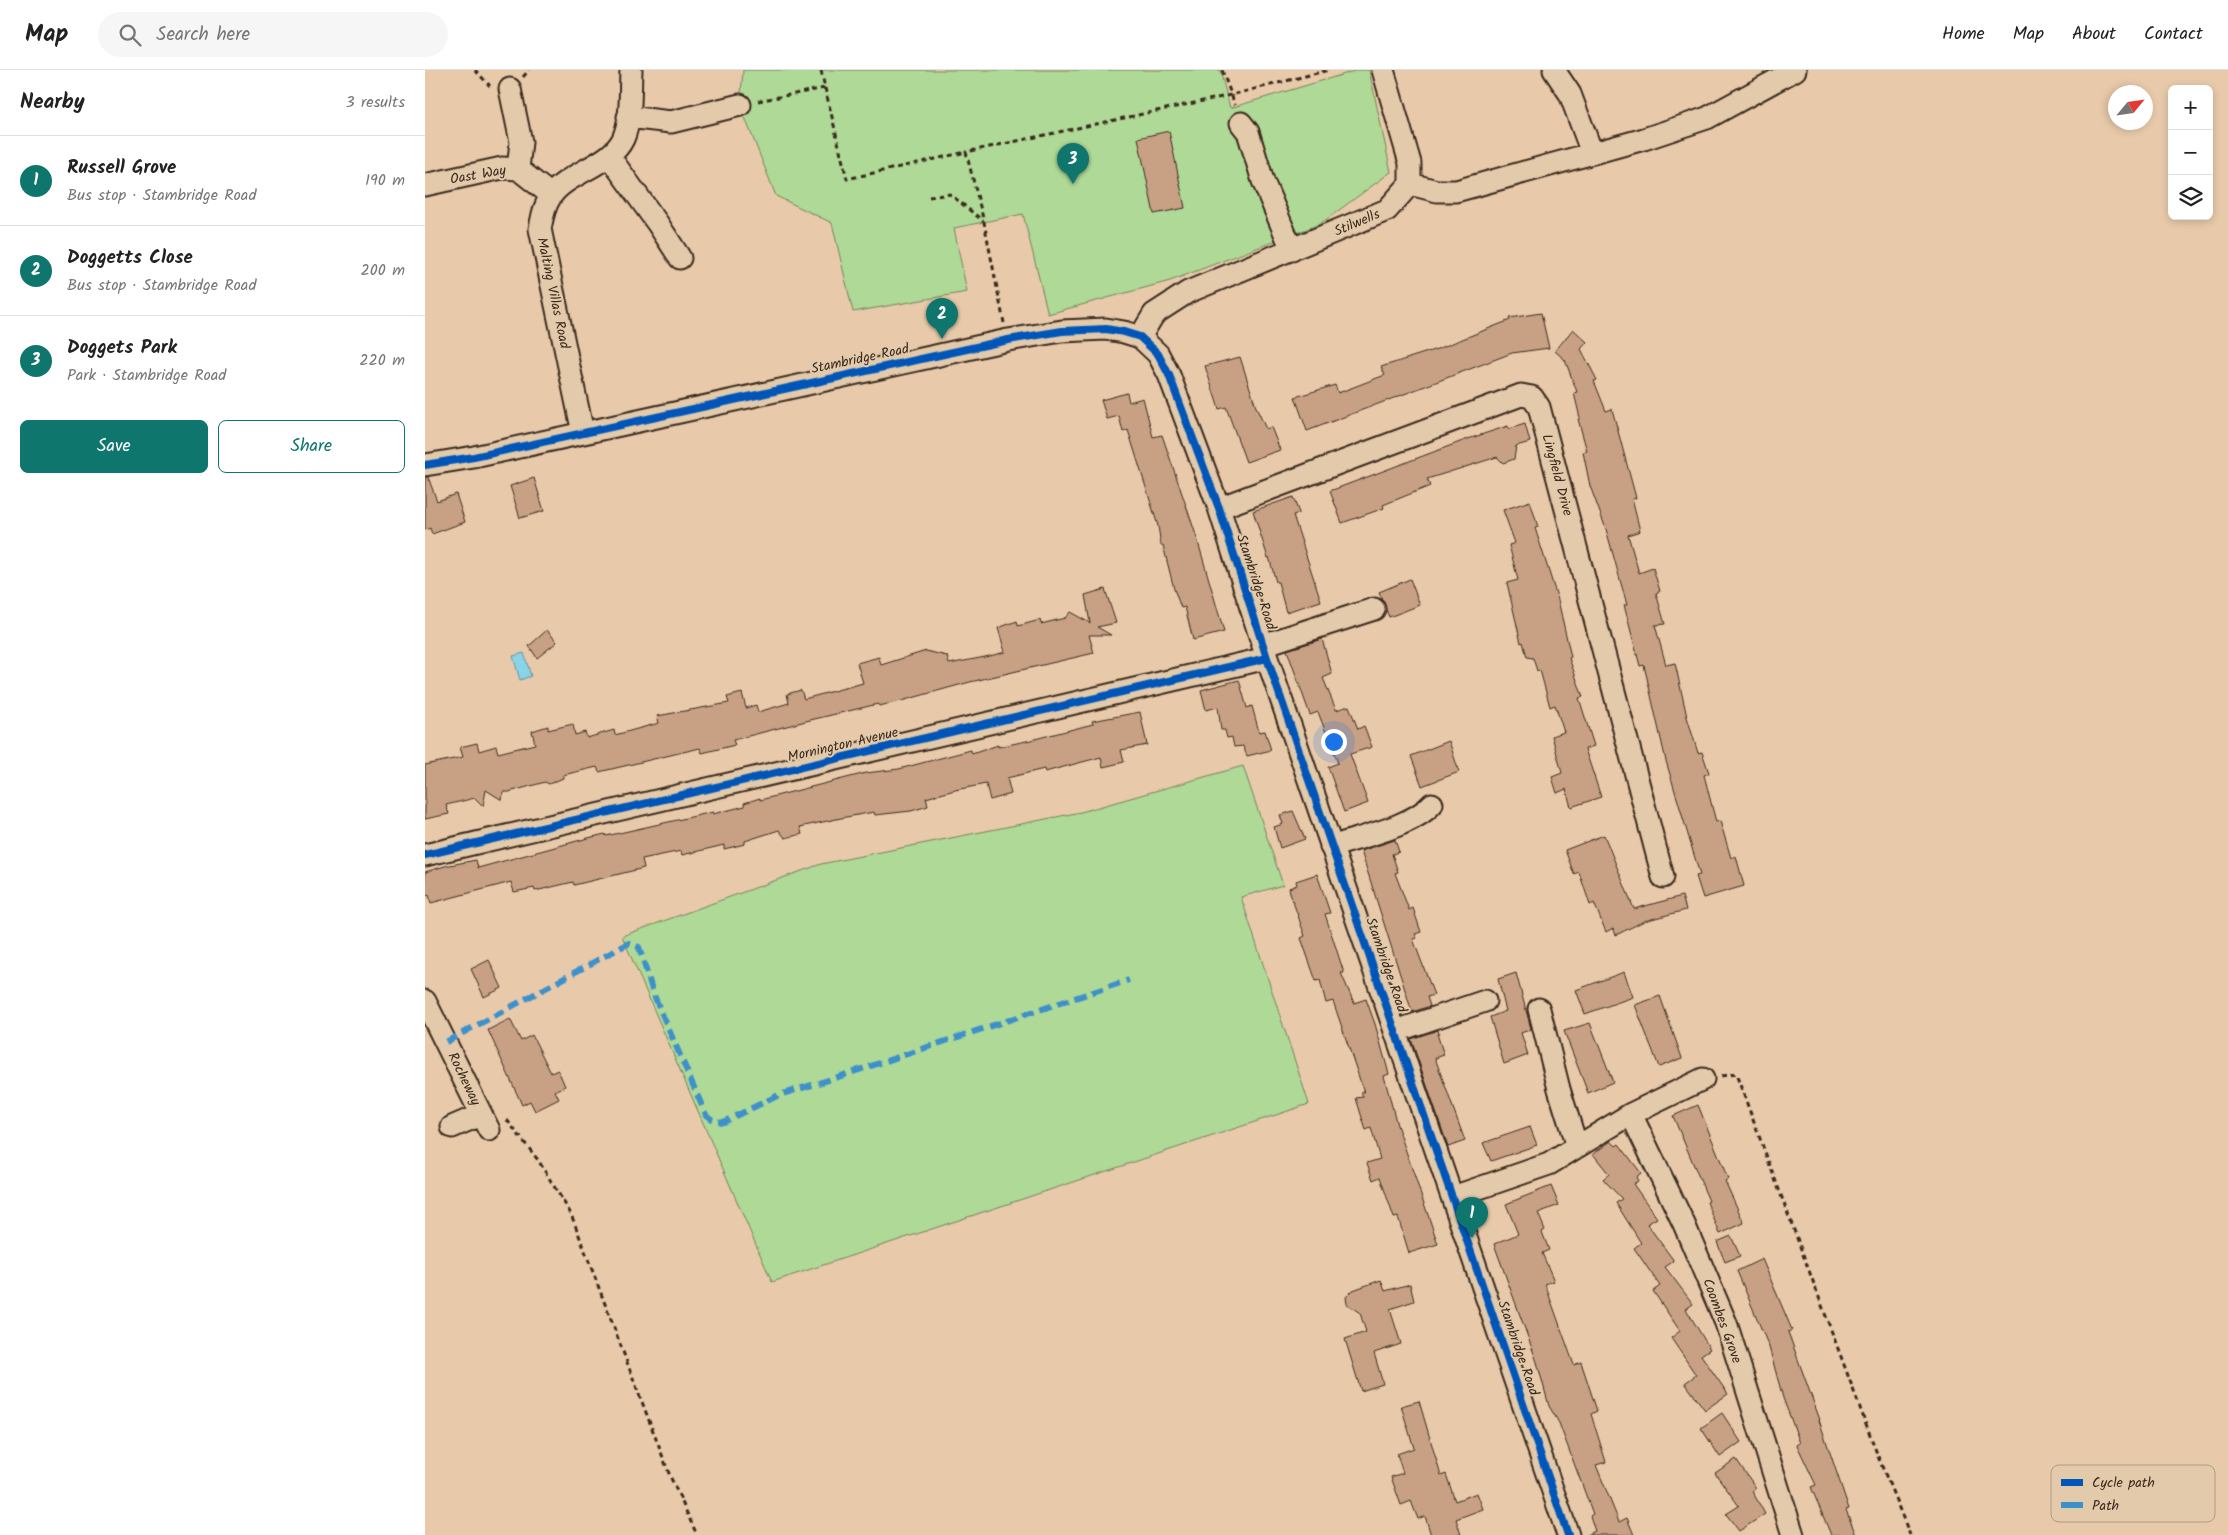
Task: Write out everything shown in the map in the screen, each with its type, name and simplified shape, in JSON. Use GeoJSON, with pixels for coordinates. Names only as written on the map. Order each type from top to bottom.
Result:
{"type":"FeatureCollection","features":[{"type":"Feature","properties":{"kind":"street"},"geometry":{"type":"LineString","coordinates":[[551,195],[579,174],[609,156],[623,140],[628,117],[631,70]]}},
{"type":"Feature","properties":{"kind":"street"},"geometry":{"type":"LineString","coordinates":[[1383,70],[1410,163],[1410,184],[1437,191],[1456,191],[1644,139],[1707,118],[1795,70]]}},
{"type":"Feature","properties":{"kind":"street"},"geometry":{"type":"LineString","coordinates":[[1554,70],[1570,94],[1592,153]]}},
{"type":"Feature","properties":{"kind":"street"},"geometry":{"type":"LineString","coordinates":[[510,89],[521,142],[518,169]]}},
{"type":"Feature","properties":{"kind":"street"},"geometry":{"type":"LineString","coordinates":[[628,117],[671,122],[740,105]]}},
{"type":"Feature","properties":{"kind":"street"},"geometry":{"type":"LineString","coordinates":[[1241,123],[1248,132],[1263,180],[1292,250]]}},
{"type":"Feature","properties":{"kind":"street"},"geometry":{"type":"LineString","coordinates":[[609,156],[659,224],[680,258]]}},
{"type":"Feature","properties":{"kind":"street","name":"Oast Way"},"geometry":{"type":"LineString","coordinates":[[425,184],[502,168],[518,169],[551,195]]}},
{"type":"Feature","properties":{"kind":"street","name":"Stilwells"},"geometry":{"type":"LineString","coordinates":[[1140,337],[1154,314],[1188,292],[1387,210],[1410,184]]}},
{"type":"Feature","properties":{"kind":"street","name":"Malting Villas Road"},"geometry":{"type":"LineString","coordinates":[[551,195],[543,211],[540,229],[583,433]]}},
{"type":"Feature","properties":{"kind":"street","name":"Stambridge Road"},"geometry":{"type":"LineString","coordinates":[[425,465],[474,457],[1008,340],[1062,331],[1107,329],[1140,337],[1158,354],[1169,375],[1219,508],[1331,847],[1396,1031],[1568,1535]]}},
{"type":"Feature","properties":{"kind":"street","name":"Lingfield Drive"},"geometry":{"type":"LineString","coordinates":[[1219,508],[1521,395],[1532,397],[1539,407],[1663,877]]}},
{"type":"Feature","properties":{"kind":"street","name":"Mornington Avenue"},"geometry":{"type":"LineString","coordinates":[[425,855],[1265,652],[1374,609]]}},
{"type":"Feature","properties":{"kind":"street"},"geometry":{"type":"LineString","coordinates":[[1331,847],[1408,821],[1425,812],[1432,804]]}},
{"type":"Feature","properties":{"kind":"street"},"geometry":{"type":"LineString","coordinates":[[1396,1031],[1485,1000]]}},
{"type":"Feature","properties":{"kind":"street","name":"Rocheway"},"geometry":{"type":"LineString","coordinates":[[425,1001],[483,1119]]}},
{"type":"Feature","properties":{"kind":"street"},"geometry":{"type":"LineString","coordinates":[[1539,1009],[1559,1089],[1577,1147]]}},
{"type":"Feature","properties":{"kind":"street"},"geometry":{"type":"LineString","coordinates":[[1453,1197],[1549,1164],[1631,1114],[1703,1079]]}},
{"type":"Feature","properties":{"kind":"street","name":"Coombes Grove"},"geometry":{"type":"LineString","coordinates":[[1631,1114],[1684,1224],[1725,1323],[1793,1535]]}},
{"type":"Feature","properties":{"kind":"street"},"geometry":{"type":"LineString","coordinates":[[452,1127],[483,1119]]}},
{"type":"Feature","properties":{"kind":"path"},"geometry":{"type":"LineString","coordinates":[[821,70],[847,178],[1231,95],[1329,70]]}},
{"type":"Feature","properties":{"kind":"path"},"geometry":{"type":"LineString","coordinates":[[1222,70],[1241,123]]}},
{"type":"Feature","properties":{"kind":"path"},"geometry":{"type":"LineString","coordinates":[[740,105],[825,88]]}},
{"type":"Feature","properties":{"kind":"path"},"geometry":{"type":"LineString","coordinates":[[966,152],[984,222],[1008,340]]}},
{"type":"Feature","properties":{"kind":"path"},"geometry":{"type":"LineString","coordinates":[[929,197],[950,194],[984,222]]}},
{"type":"Feature","properties":{"kind":"path"},"geometry":{"type":"LineString","coordinates":[[1703,1079],[1736,1074],[1879,1459],[1910,1535]]}},
{"type":"Feature","properties":{"kind":"path"},"geometry":{"type":"LineString","coordinates":[[483,1119],[506,1119],[537,1160],[571,1214],[670,1476],[697,1535]]}},
{"type":"Feature","properties":{"kind":"green space"},"geometry":{"type":"Polygon","coordinates":[[[743,70],[1220,70],[1230,108],[1358,70],[1369,70],[1391,172],[1320,224],[1170,281],[1048,314],[1023,214],[954,228],[967,292],[853,312],[832,223],[776,196],[740,105],[743,70]]]}},
{"type":"Feature","properties":{"kind":"green space"},"geometry":{"type":"Polygon","coordinates":[[[1243,766],[1283,885],[1241,897],[1309,1104],[772,1282],[622,936],[821,864],[1081,812],[1243,766]]]}},
{"type":"Feature","properties":{"kind":"water"},"geometry":{"type":"Polygon","coordinates":[[[524,653],[531,676],[520,680],[513,656],[524,653]]]}},
{"type":"Feature","properties":{"kind":"building"},"geometry":{"type":"Polygon","coordinates":[[[1169,131],[1185,208],[1154,214],[1138,138],[1169,131]]]}},
{"type":"Feature","properties":{"kind":"building"},"geometry":{"type":"Polygon","coordinates":[[[1541,313],[1549,348],[1512,353],[1307,431],[1295,397],[1335,385],[1338,393],[1385,375],[1381,367],[1440,348],[1510,320],[1509,318],[1541,313]]]}},
{"type":"Feature","properties":{"kind":"building"},"geometry":{"type":"Polygon","coordinates":[[[1573,329],[1587,342],[1581,349],[1597,380],[1594,381],[1606,411],[1612,409],[1636,498],[1632,499],[1640,531],[1628,535],[1639,573],[1653,568],[1660,591],[1656,593],[1665,624],[1655,625],[1666,665],[1675,663],[1687,717],[1698,753],[1702,752],[1709,773],[1704,775],[1716,822],[1720,821],[1731,858],[1736,856],[1744,886],[1703,898],[1696,876],[1700,875],[1666,761],[1644,665],[1640,666],[1624,605],[1627,605],[1606,529],[1590,486],[1583,452],[1587,451],[1578,419],[1580,418],[1574,393],[1577,392],[1565,360],[1555,351],[1573,329]]]}},
{"type":"Feature","properties":{"kind":"building"},"geometry":{"type":"Polygon","coordinates":[[[1240,357],[1256,407],[1266,429],[1271,427],[1280,450],[1246,462],[1226,407],[1219,409],[1205,366],[1240,357]]]}},
{"type":"Feature","properties":{"kind":"building"},"geometry":{"type":"Polygon","coordinates":[[[1127,393],[1129,402],[1143,398],[1153,437],[1162,435],[1196,535],[1224,632],[1193,640],[1185,607],[1181,608],[1174,589],[1163,545],[1161,545],[1158,526],[1128,430],[1123,432],[1119,416],[1107,419],[1101,400],[1127,393]]]}},
{"type":"Feature","properties":{"kind":"building"},"geometry":{"type":"Polygon","coordinates":[[[1525,424],[1530,442],[1516,446],[1514,459],[1503,463],[1497,457],[1427,479],[1430,486],[1383,505],[1384,508],[1342,523],[1330,491],[1468,439],[1508,426],[1509,429],[1525,424]]]}},
{"type":"Feature","properties":{"kind":"building"},"geometry":{"type":"Polygon","coordinates":[[[425,477],[428,477],[437,501],[456,494],[465,522],[432,534],[430,528],[425,530],[425,477]]]}},
{"type":"Feature","properties":{"kind":"building"},"geometry":{"type":"Polygon","coordinates":[[[534,478],[544,511],[520,518],[510,486],[534,478]]]}},
{"type":"Feature","properties":{"kind":"building"},"geometry":{"type":"Polygon","coordinates":[[[1293,497],[1299,513],[1293,515],[1321,601],[1286,612],[1278,582],[1276,582],[1253,511],[1293,497]]]}},
{"type":"Feature","properties":{"kind":"building"},"geometry":{"type":"Polygon","coordinates":[[[1530,501],[1538,527],[1535,528],[1558,600],[1571,657],[1569,658],[1583,697],[1579,698],[1594,746],[1585,749],[1601,797],[1571,807],[1566,789],[1557,793],[1552,777],[1562,773],[1552,736],[1564,732],[1555,705],[1550,707],[1540,670],[1537,671],[1533,658],[1527,657],[1523,642],[1521,643],[1507,583],[1518,580],[1509,545],[1515,543],[1503,510],[1530,501]]]}},
{"type":"Feature","properties":{"kind":"building"},"geometry":{"type":"Polygon","coordinates":[[[1410,579],[1420,605],[1389,617],[1379,592],[1410,579]]]}},
{"type":"Feature","properties":{"kind":"building"},"geometry":{"type":"Polygon","coordinates":[[[1105,589],[1116,623],[1097,627],[1111,635],[1089,635],[1094,653],[970,682],[901,701],[879,706],[878,704],[806,721],[733,740],[735,745],[702,753],[700,748],[599,772],[597,767],[563,775],[563,778],[549,784],[545,782],[503,792],[502,800],[486,790],[483,806],[475,798],[446,805],[449,814],[425,819],[425,765],[463,757],[460,747],[477,743],[479,751],[496,746],[498,753],[535,744],[532,731],[548,726],[548,730],[573,724],[575,735],[585,732],[587,738],[614,730],[615,735],[659,723],[657,716],[729,703],[727,697],[742,693],[746,708],[756,705],[758,712],[789,703],[787,694],[801,690],[804,699],[863,683],[857,663],[879,657],[881,665],[926,651],[947,656],[949,664],[990,656],[1005,652],[998,628],[1017,621],[1018,626],[1040,620],[1041,624],[1065,618],[1070,612],[1090,623],[1085,595],[1105,589]]]}},
{"type":"Feature","properties":{"kind":"building"},"geometry":{"type":"Polygon","coordinates":[[[547,630],[557,642],[537,658],[529,646],[547,630]]]}},
{"type":"Feature","properties":{"kind":"building"},"geometry":{"type":"Polygon","coordinates":[[[1322,639],[1332,674],[1323,678],[1336,710],[1349,706],[1358,729],[1364,726],[1372,747],[1350,754],[1368,803],[1344,812],[1328,767],[1338,763],[1318,712],[1310,715],[1287,650],[1322,639]]]}},
{"type":"Feature","properties":{"kind":"building"},"geometry":{"type":"Polygon","coordinates":[[[1239,680],[1247,708],[1252,706],[1259,732],[1265,731],[1271,750],[1247,756],[1243,746],[1234,747],[1232,737],[1227,738],[1225,730],[1221,730],[1218,707],[1206,710],[1201,690],[1239,680]]]}},
{"type":"Feature","properties":{"kind":"building"},"geometry":{"type":"Polygon","coordinates":[[[1140,712],[1147,745],[1121,750],[1124,762],[1103,767],[1101,757],[1045,772],[1044,769],[1007,778],[1011,794],[990,800],[986,784],[926,798],[928,806],[911,811],[875,815],[874,812],[800,827],[802,834],[785,838],[779,830],[745,841],[745,844],[724,849],[724,845],[682,855],[681,851],[642,859],[644,868],[574,885],[573,882],[535,891],[534,888],[514,892],[511,882],[431,903],[429,895],[425,896],[425,872],[445,866],[476,860],[478,868],[588,838],[605,834],[606,836],[713,812],[713,814],[745,806],[744,803],[760,798],[760,800],[866,773],[899,769],[971,750],[972,754],[998,745],[998,747],[1031,740],[1093,724],[1092,721],[1140,712]]]}},
{"type":"Feature","properties":{"kind":"building"},"geometry":{"type":"Polygon","coordinates":[[[1449,741],[1459,772],[1422,786],[1411,756],[1449,741]]]}},
{"type":"Feature","properties":{"kind":"building"},"geometry":{"type":"Polygon","coordinates":[[[1293,811],[1305,839],[1280,848],[1274,827],[1283,824],[1280,815],[1293,811]]]}},
{"type":"Feature","properties":{"kind":"building"},"geometry":{"type":"Polygon","coordinates":[[[1604,835],[1634,909],[1682,896],[1686,910],[1644,921],[1616,935],[1613,928],[1606,932],[1594,903],[1590,905],[1579,872],[1574,874],[1565,850],[1604,835]]]}},
{"type":"Feature","properties":{"kind":"building"},"geometry":{"type":"Polygon","coordinates":[[[1395,840],[1399,852],[1392,854],[1398,872],[1395,873],[1409,910],[1413,908],[1421,932],[1415,934],[1417,938],[1413,939],[1434,995],[1427,997],[1430,1006],[1412,1012],[1361,851],[1395,840]]]}},
{"type":"Feature","properties":{"kind":"building"},"geometry":{"type":"Polygon","coordinates":[[[1317,874],[1330,913],[1325,914],[1344,973],[1341,973],[1354,1003],[1366,999],[1375,1024],[1389,1074],[1384,1076],[1397,1125],[1438,1244],[1409,1253],[1398,1217],[1394,1218],[1380,1177],[1373,1180],[1367,1163],[1380,1159],[1371,1128],[1366,1130],[1356,1098],[1363,1097],[1361,1092],[1364,1092],[1333,1001],[1326,1003],[1320,980],[1316,981],[1301,938],[1305,936],[1289,888],[1297,885],[1296,881],[1317,874]]]}},
{"type":"Feature","properties":{"kind":"building"},"geometry":{"type":"Polygon","coordinates":[[[489,960],[502,988],[484,997],[471,969],[489,960]]]}},
{"type":"Feature","properties":{"kind":"building"},"geometry":{"type":"Polygon","coordinates":[[[1624,972],[1633,997],[1585,1014],[1576,990],[1624,972]]]}},
{"type":"Feature","properties":{"kind":"building"},"geometry":{"type":"Polygon","coordinates":[[[1516,973],[1531,1029],[1521,1033],[1528,1055],[1504,1064],[1490,1017],[1506,1011],[1498,979],[1516,973]]]}},
{"type":"Feature","properties":{"kind":"building"},"geometry":{"type":"Polygon","coordinates":[[[1660,996],[1682,1058],[1659,1067],[1635,1005],[1660,996]]]}},
{"type":"Feature","properties":{"kind":"building"},"geometry":{"type":"Polygon","coordinates":[[[510,1019],[521,1041],[532,1035],[551,1073],[558,1070],[565,1086],[555,1091],[559,1099],[535,1111],[530,1101],[522,1105],[488,1030],[510,1019]]]}},
{"type":"Feature","properties":{"kind":"building"},"geometry":{"type":"Polygon","coordinates":[[[1590,1023],[1613,1082],[1588,1093],[1564,1031],[1590,1023]]]}},
{"type":"Feature","properties":{"kind":"building"},"geometry":{"type":"Polygon","coordinates":[[[1438,1030],[1439,1033],[1437,1034],[1444,1055],[1435,1058],[1465,1141],[1448,1147],[1411,1039],[1438,1030]]]}},
{"type":"Feature","properties":{"kind":"building"},"geometry":{"type":"Polygon","coordinates":[[[1698,1105],[1728,1179],[1725,1181],[1744,1223],[1720,1234],[1707,1202],[1709,1201],[1673,1116],[1698,1105]]]}},
{"type":"Feature","properties":{"kind":"building"},"geometry":{"type":"Polygon","coordinates":[[[1530,1127],[1537,1145],[1491,1161],[1483,1143],[1530,1127]]]}},
{"type":"Feature","properties":{"kind":"building"},"geometry":{"type":"Polygon","coordinates":[[[1611,1141],[1616,1146],[1619,1144],[1641,1173],[1636,1177],[1638,1181],[1633,1184],[1657,1218],[1647,1224],[1674,1261],[1665,1267],[1693,1304],[1686,1309],[1710,1349],[1701,1355],[1728,1394],[1705,1410],[1685,1383],[1696,1375],[1671,1338],[1680,1331],[1653,1291],[1660,1286],[1634,1248],[1641,1243],[1616,1203],[1622,1199],[1603,1179],[1609,1174],[1593,1154],[1611,1141]]]}},
{"type":"Feature","properties":{"kind":"building"},"geometry":{"type":"Polygon","coordinates":[[[1551,1186],[1559,1205],[1538,1213],[1545,1230],[1542,1232],[1549,1250],[1542,1253],[1554,1281],[1545,1284],[1574,1365],[1581,1362],[1597,1411],[1591,1414],[1606,1462],[1596,1465],[1619,1522],[1627,1518],[1634,1535],[1587,1535],[1595,1531],[1590,1516],[1593,1514],[1559,1423],[1549,1406],[1537,1362],[1494,1244],[1518,1234],[1506,1204],[1551,1186]]]}},
{"type":"Feature","properties":{"kind":"building"},"geometry":{"type":"Polygon","coordinates":[[[1731,1236],[1740,1256],[1725,1262],[1717,1242],[1731,1236]]]}},
{"type":"Feature","properties":{"kind":"building"},"geometry":{"type":"Polygon","coordinates":[[[1762,1259],[1792,1330],[1788,1332],[1820,1420],[1849,1509],[1846,1510],[1856,1535],[1831,1535],[1811,1487],[1816,1485],[1797,1445],[1800,1443],[1783,1398],[1769,1347],[1737,1271],[1762,1259]]]}},
{"type":"Feature","properties":{"kind":"building"},"geometry":{"type":"Polygon","coordinates":[[[1381,1280],[1385,1291],[1410,1284],[1414,1301],[1390,1309],[1401,1344],[1374,1353],[1383,1384],[1361,1391],[1345,1339],[1366,1332],[1360,1313],[1347,1304],[1346,1297],[1353,1290],[1381,1280]]]}},
{"type":"Feature","properties":{"kind":"building"},"geometry":{"type":"Polygon","coordinates":[[[1419,1401],[1441,1476],[1446,1474],[1455,1501],[1477,1493],[1483,1509],[1456,1519],[1461,1535],[1431,1535],[1425,1516],[1418,1519],[1411,1501],[1401,1505],[1391,1477],[1403,1473],[1397,1454],[1414,1448],[1401,1406],[1419,1401]]]}},
{"type":"Feature","properties":{"kind":"building"},"geometry":{"type":"Polygon","coordinates":[[[1722,1413],[1741,1442],[1720,1457],[1701,1428],[1722,1413]]]}},
{"type":"Feature","properties":{"kind":"building"},"geometry":{"type":"Polygon","coordinates":[[[1736,1459],[1756,1488],[1752,1491],[1765,1514],[1739,1531],[1726,1514],[1739,1506],[1715,1473],[1736,1459]]]}},
{"type":"Feature","properties":{"kind":"marked path"},"geometry":{"type":"LineString","coordinates":[[446,1042],[629,943],[639,947],[653,993],[706,1115],[714,1121],[723,1122],[779,1095],[1129,980]]}},
{"type":"Feature","properties":{"kind":"cycle path"},"geometry":{"type":"LineString","coordinates":[[425,465],[474,457],[1008,340],[1062,331],[1106,329],[1140,337],[1158,354],[1169,375],[1219,508],[1267,658],[1568,1535]]}},
{"type":"Feature","properties":{"kind":"cycle path"},"geometry":{"type":"LineString","coordinates":[[425,855],[1267,658]]}},
{"type":"Feature","properties":{"kind":"place","name":"Doggets Park"},"geometry":{"type":"Point","coordinates":[1073,184]}},
{"type":"Feature","properties":{"kind":"place","name":"Doggetts Close"},"geometry":{"type":"Point","coordinates":[942,339]}},
{"type":"Feature","properties":{"kind":"place","name":"Russell Grove"},"geometry":{"type":"Point","coordinates":[1472,1238]}}]}
